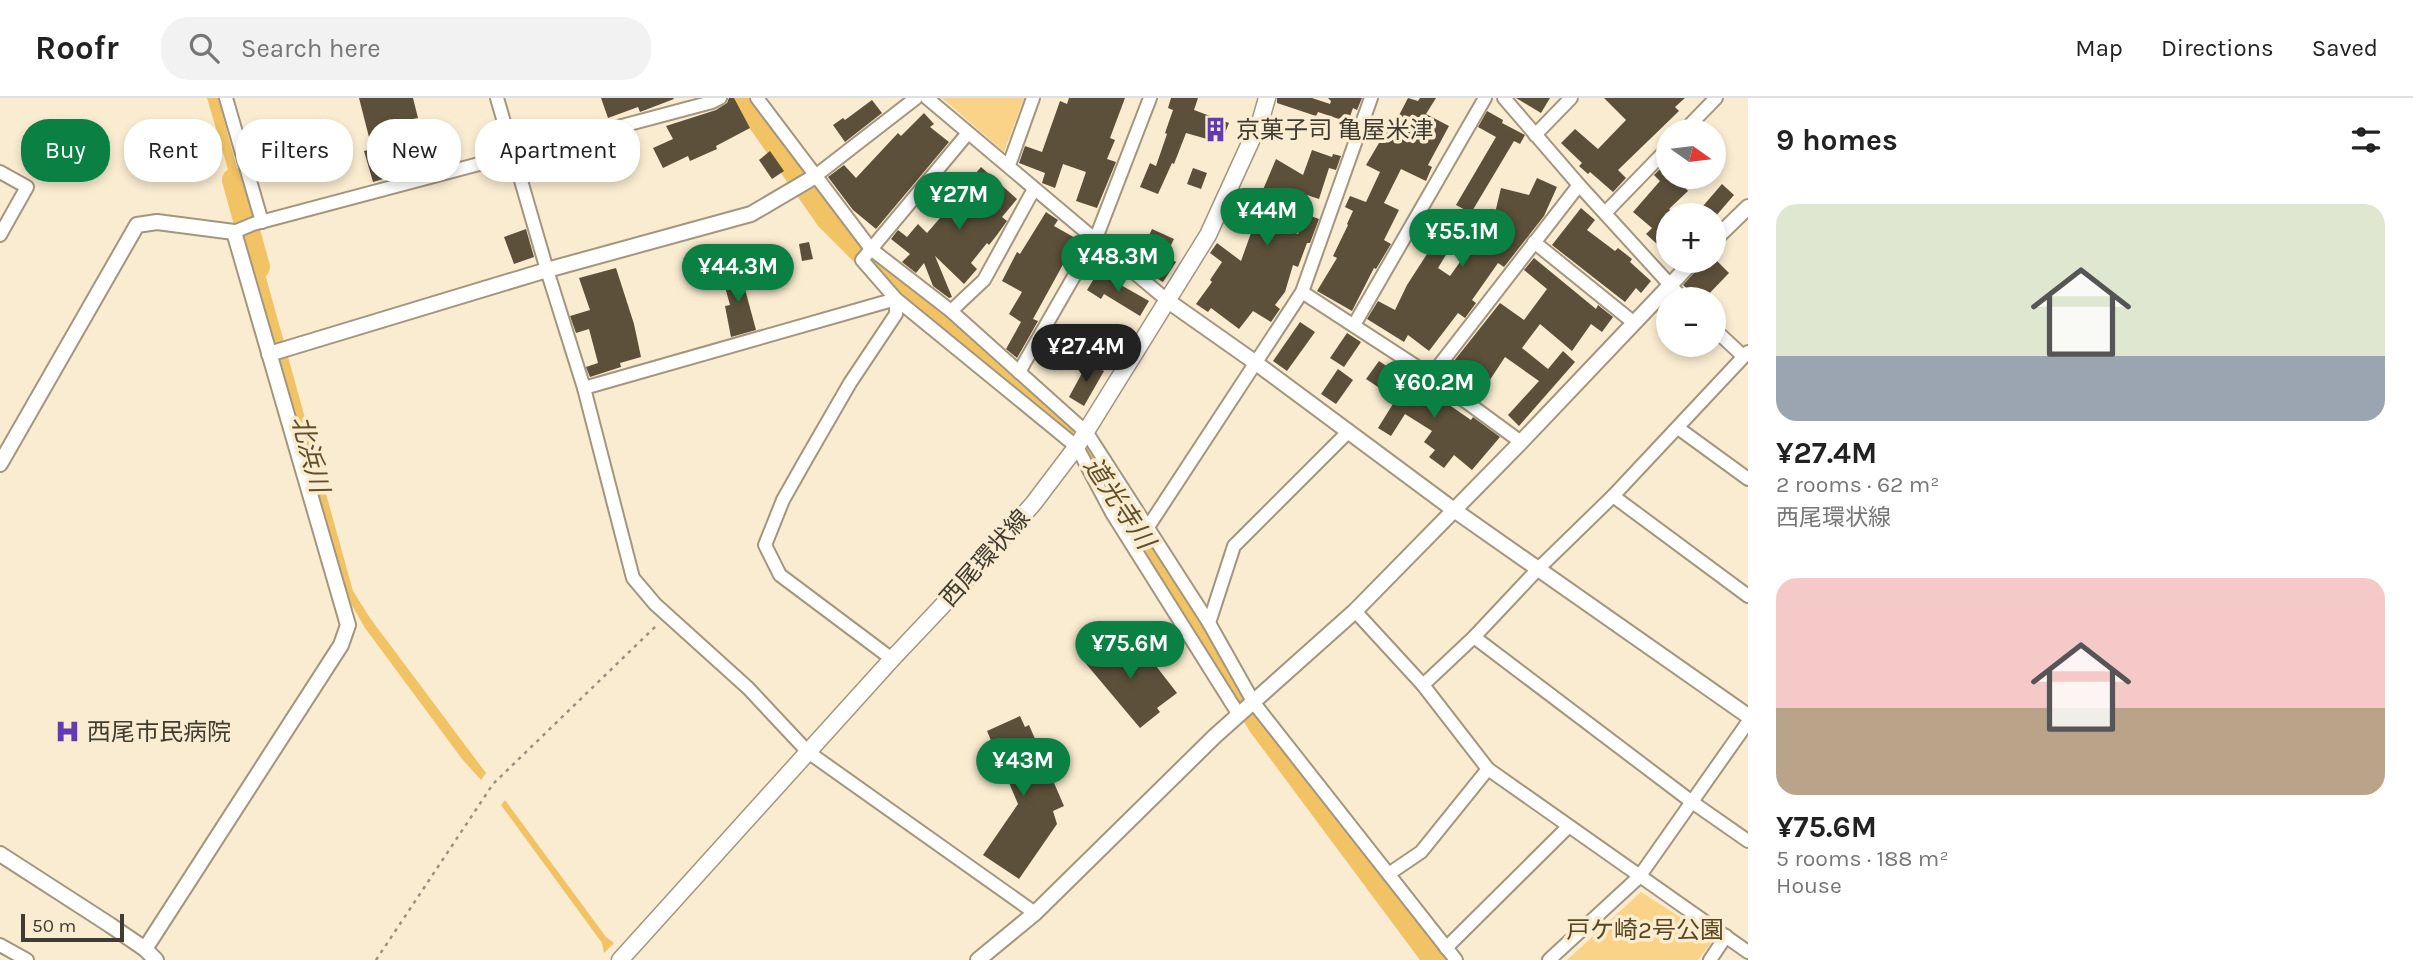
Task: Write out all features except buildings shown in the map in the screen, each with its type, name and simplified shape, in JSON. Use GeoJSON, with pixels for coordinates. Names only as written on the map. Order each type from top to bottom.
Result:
{"type":"FeatureCollection","features":[{"type":"Feature","properties":{"kind":"main road","name":"西尾環状線"},"geometry":{"type":"LineString","coordinates":[[623,957],[1033,504],[1082,440],[1208,235],[1261,119],[1267,98]]}},
{"type":"Feature","properties":{"kind":"street"},"geometry":{"type":"LineString","coordinates":[[0,854],[150,955],[341,645],[348,625],[247,226],[226,98]]}},
{"type":"Feature","properties":{"kind":"street"},"geometry":{"type":"LineString","coordinates":[[497,98],[503,119]]}},
{"type":"Feature","properties":{"kind":"street"},"geometry":{"type":"LineString","coordinates":[[757,98],[868,253],[896,299],[1082,440],[1112,513],[1240,715]]}},
{"type":"Feature","properties":{"kind":"street"},"geometry":{"type":"LineString","coordinates":[[277,351],[547,270],[751,214],[814,177],[916,98]]}},
{"type":"Feature","properties":{"kind":"street"},"geometry":{"type":"LineString","coordinates":[[927,98],[1168,301],[1454,510],[1748,716]]}},
{"type":"Feature","properties":{"kind":"street"},"geometry":{"type":"LineString","coordinates":[[1009,166],[1033,98]]}},
{"type":"Feature","properties":{"kind":"street"},"geometry":{"type":"LineString","coordinates":[[1019,372],[1096,238],[1150,98]]}},
{"type":"Feature","properties":{"kind":"street"},"geometry":{"type":"LineString","coordinates":[[1148,527],[1302,292],[1371,98]]}},
{"type":"Feature","properties":{"kind":"street"},"geometry":{"type":"LineString","coordinates":[[1354,325],[1485,98]]}},
{"type":"Feature","properties":{"kind":"street"},"geometry":{"type":"LineString","coordinates":[[1504,98],[1668,285]]}},
{"type":"Feature","properties":{"kind":"street"},"geometry":{"type":"LineString","coordinates":[[1535,135],[1571,98]]}},
{"type":"Feature","properties":{"kind":"street"},"geometry":{"type":"LineString","coordinates":[[1696,119],[1716,98]]}},
{"type":"Feature","properties":{"kind":"street"},"geometry":{"type":"LineString","coordinates":[[640,121],[716,100]]}},
{"type":"Feature","properties":{"kind":"street"},"geometry":{"type":"LineString","coordinates":[[868,253],[968,133]]}},
{"type":"Feature","properties":{"kind":"street"},"geometry":{"type":"LineString","coordinates":[[1605,213],[1656,160]]}},
{"type":"Feature","properties":{"kind":"street"},"geometry":{"type":"LineString","coordinates":[[0,464],[136,225],[157,222],[247,226],[475,165]]}},
{"type":"Feature","properties":{"kind":"street"},"geometry":{"type":"LineString","coordinates":[[0,172],[27,187],[0,235]]}},
{"type":"Feature","properties":{"kind":"street"},"geometry":{"type":"LineString","coordinates":[[521,182],[584,388],[633,578],[666,615],[748,688],[808,752],[1035,913]]}},
{"type":"Feature","properties":{"kind":"street"},"geometry":{"type":"LineString","coordinates":[[1431,376],[1578,185]]}},
{"type":"Feature","properties":{"kind":"street"},"geometry":{"type":"LineString","coordinates":[[951,311],[984,280],[1034,189]]}},
{"type":"Feature","properties":{"kind":"street"},"geometry":{"type":"LineString","coordinates":[[1726,228],[1748,207]]}},
{"type":"Feature","properties":{"kind":"street"},"geometry":{"type":"LineString","coordinates":[[1534,242],[1633,322]]}},
{"type":"Feature","properties":{"kind":"street"},"geometry":{"type":"LineString","coordinates":[[868,253],[951,311],[1019,372],[1082,440],[1148,527],[1209,623],[1254,703],[1456,960]]}},
{"type":"Feature","properties":{"kind":"street"},"geometry":{"type":"LineString","coordinates":[[978,960],[1035,913],[1215,736],[1355,611],[1521,442],[1680,273]]}},
{"type":"Feature","properties":{"kind":"street"},"geometry":{"type":"LineString","coordinates":[[1302,292],[1431,376],[1521,442]]}},
{"type":"Feature","properties":{"kind":"street"},"geometry":{"type":"LineString","coordinates":[[584,388],[896,299]]}},
{"type":"Feature","properties":{"kind":"street"},"geometry":{"type":"LineString","coordinates":[[892,659],[780,575],[765,545],[783,500],[805,461],[850,383],[896,314],[896,299]]}},
{"type":"Feature","properties":{"kind":"street"},"geometry":{"type":"LineString","coordinates":[[1423,685],[1613,496],[1746,354],[1726,338]]}},
{"type":"Feature","properties":{"kind":"street"},"geometry":{"type":"LineString","coordinates":[[1678,428],[1748,479]]}},
{"type":"Feature","properties":{"kind":"street"},"geometry":{"type":"LineString","coordinates":[[1209,623],[1234,546],[1349,432]]}},
{"type":"Feature","properties":{"kind":"street"},"geometry":{"type":"LineString","coordinates":[[1613,496],[1748,596]]}},
{"type":"Feature","properties":{"kind":"street"},"geometry":{"type":"LineString","coordinates":[[1355,611],[1423,685],[1488,769],[1748,952]]}},
{"type":"Feature","properties":{"kind":"street"},"geometry":{"type":"LineString","coordinates":[[1474,637],[1692,802],[1748,841]]}},
{"type":"Feature","properties":{"kind":"street"},"geometry":{"type":"LineString","coordinates":[[1549,960],[1639,877],[1748,722]]}},
{"type":"Feature","properties":{"kind":"street"},"geometry":{"type":"LineString","coordinates":[[1390,873],[1421,852],[1488,769]]}},
{"type":"Feature","properties":{"kind":"street"},"geometry":{"type":"LineString","coordinates":[[1446,948],[1568,827]]}},
{"type":"Feature","properties":{"kind":"street"},"geometry":{"type":"LineString","coordinates":[[1710,960],[1726,936]]}},
{"type":"Feature","properties":{"kind":"street"},"geometry":{"type":"LineString","coordinates":[[0,945],[27,960]]}},
{"type":"Feature","properties":{"kind":"path"},"geometry":{"type":"LineString","coordinates":[[376,960],[493,784],[666,615]]}},
{"type":"Feature","properties":{"kind":"green space"},"geometry":{"type":"Polygon","coordinates":[[[942,98],[1024,98],[1004,152],[942,98]]]}},
{"type":"Feature","properties":{"kind":"green space","name":"戸ケ崎2号公園"},"geometry":{"type":"Polygon","coordinates":[[[1641,892],[1714,939],[1698,960],[1567,960],[1641,892]]]}},
{"type":"Feature","properties":{"kind":"water"},"geometry":{"type":"Polygon","coordinates":[[[207,98],[218,98],[236,164],[236,182],[241,182],[249,212],[241,214],[222,149],[222,119],[213,119],[207,98]]]}},
{"type":"Feature","properties":{"kind":"water","name":"北浜川"},"geometry":{"type":"Polygon","coordinates":[[[254,234],[353,591],[370,618],[486,773],[481,780],[462,759],[365,628],[343,590],[245,237],[254,234]]]}},
{"type":"Feature","properties":{"kind":"water"},"geometry":{"type":"Polygon","coordinates":[[[505,800],[606,937],[614,943],[604,953],[602,943],[501,805],[505,800]]]}},
{"type":"Feature","properties":{"kind":"waterway","name":"道光寺川"},"geometry":{"type":"LineString","coordinates":[[743,98],[828,219],[901,292],[953,330],[1096,461],[1260,725],[1435,960]]}},
{"type":"Feature","properties":{"kind":"waterway","name":"北浜川"},"geometry":{"type":"LineString","coordinates":[[234,180],[258,267]]}},
{"type":"Feature","properties":{"kind":"place","name":"京菓子司 亀屋米津"},"geometry":{"type":"Point","coordinates":[1216,130]}},
{"type":"Feature","properties":{"kind":"place","name":"西尾市民病院"},"geometry":{"type":"Point","coordinates":[67,732]}}]}
